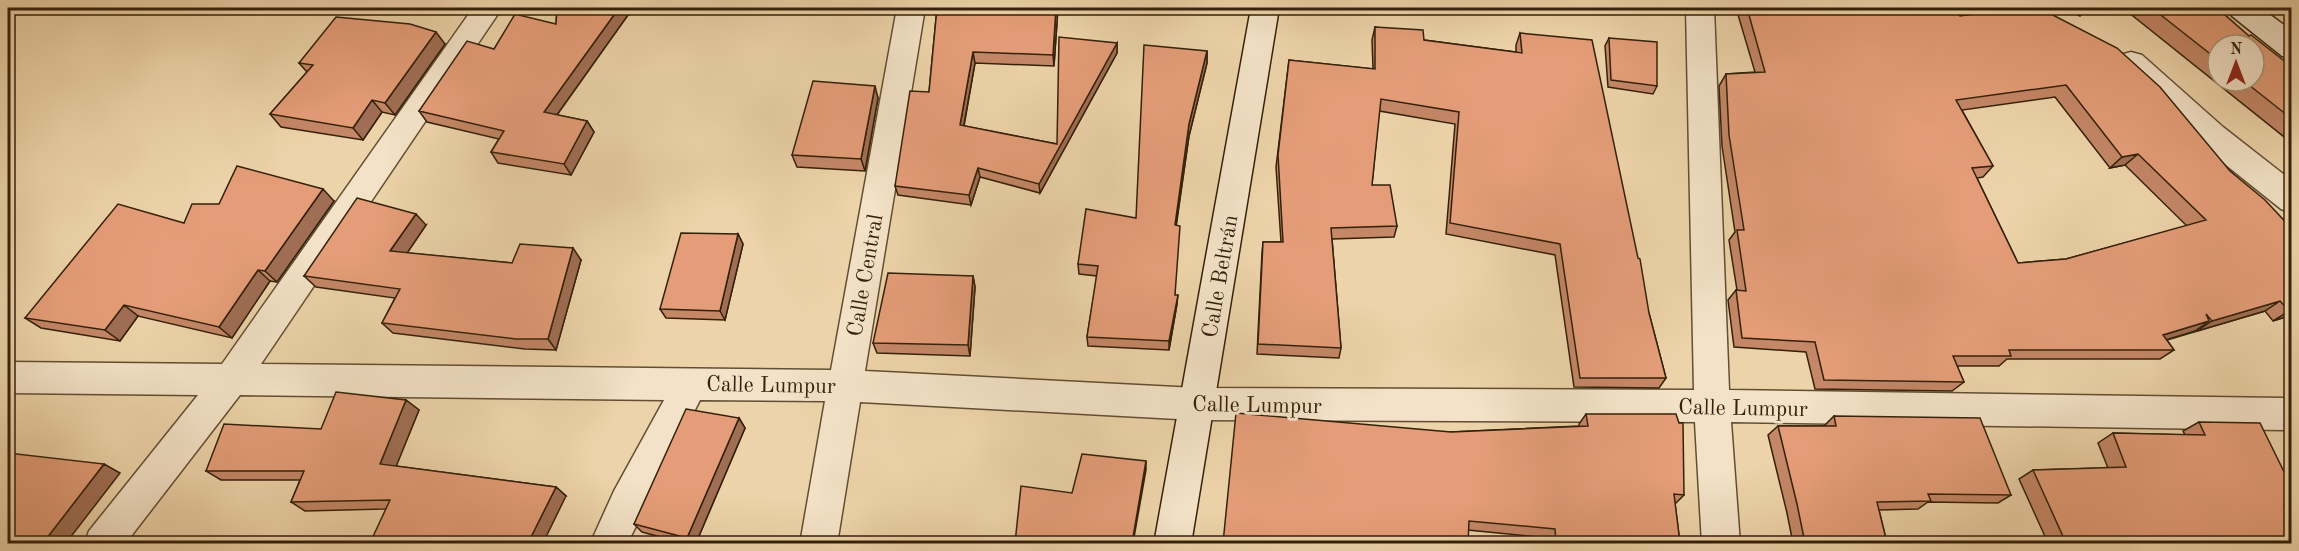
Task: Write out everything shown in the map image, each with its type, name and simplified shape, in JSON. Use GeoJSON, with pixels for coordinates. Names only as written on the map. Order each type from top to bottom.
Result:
{"type":"FeatureCollection","features":[{"type":"Feature","properties":{"kind":"street"},"geometry":{"type":"LineString","coordinates":[[102,543],[231,380],[488,8]]}},
{"type":"Feature","properties":{"kind":"street","name":"Calle Central"},"geometry":{"type":"LineString","coordinates":[[818,543],[911,8]]}},
{"type":"Feature","properties":{"kind":"street","name":"Calle Beltrán"},"geometry":{"type":"LineString","coordinates":[[1172,543],[1265,8]]}},
{"type":"Feature","properties":{"kind":"street"},"geometry":{"type":"LineString","coordinates":[[1700,8],[1712,406],[1721,543]]}},
{"type":"Feature","properties":{"kind":"street"},"geometry":{"type":"LineString","coordinates":[[2242,8],[2292,48]]}},
{"type":"Feature","properties":{"kind":"street"},"geometry":{"type":"LineString","coordinates":[[2107,45],[2117,50],[2212,136],[2292,200]]}},
{"type":"Feature","properties":{"kind":"street","name":"Calle Lumpur"},"geometry":{"type":"LineString","coordinates":[[8,377],[691,383],[845,386],[1196,404],[1712,406],[2289,418]]}},
{"type":"Feature","properties":{"kind":"street"},"geometry":{"type":"LineString","coordinates":[[608,543],[691,383]]}},
{"type":"Feature","properties":{"kind":"building"},"geometry":{"type":"Polygon","coordinates":[[[557,8],[619,8],[544,112],[587,121],[564,164],[491,152],[504,131],[419,111],[467,41],[494,49],[515,14],[556,24],[557,8]]]}},
{"type":"Feature","properties":{"kind":"building"},"geometry":{"type":"Polygon","coordinates":[[[937,8],[1056,8],[1053,55],[973,52],[960,125],[1057,144],[1059,37],[1117,43],[1039,184],[978,168],[969,195],[895,186],[910,91],[929,92],[937,8]]]}},
{"type":"Feature","properties":{"kind":"building"},"geometry":{"type":"Polygon","coordinates":[[[1747,8],[1955,8],[1960,16],[2018,8],[2047,12],[2117,48],[2160,87],[2230,171],[2265,200],[2292,229],[2292,310],[2289,311],[2280,301],[2212,321],[2206,314],[2209,321],[2163,335],[2174,350],[2009,350],[2011,356],[1953,356],[1964,382],[1824,380],[1815,342],[1742,338],[1736,290],[1746,291],[1737,230],[1744,230],[1729,135],[1726,74],[1765,72],[1747,8]],[[2066,85],[1956,100],[1993,166],[1972,168],[2018,263],[2066,259],[2206,220],[2138,154],[2122,157],[2066,85]]]}},
{"type":"Feature","properties":{"kind":"building"},"geometry":{"type":"Polygon","coordinates":[[[2152,8],[2217,8],[2246,33],[2206,33],[2206,51],[2152,8]]]}},
{"type":"Feature","properties":{"kind":"building"},"geometry":{"type":"Polygon","coordinates":[[[336,17],[410,24],[436,32],[385,103],[372,100],[353,128],[270,114],[313,65],[299,63],[336,17]]]}},
{"type":"Feature","properties":{"kind":"building"},"geometry":{"type":"Polygon","coordinates":[[[1375,27],[1423,30],[1424,40],[1522,53],[1520,33],[1592,40],[1640,259],[1649,313],[1666,378],[1580,378],[1560,244],[1450,223],[1459,112],[1381,99],[1372,185],[1390,185],[1397,226],[1331,228],[1341,348],[1258,344],[1263,242],[1283,242],[1278,155],[1289,60],[1375,69],[1375,27]]]}},
{"type":"Feature","properties":{"kind":"building"},"geometry":{"type":"Polygon","coordinates":[[[1609,38],[1657,42],[1657,86],[1611,80],[1609,38]]]}},
{"type":"Feature","properties":{"kind":"building"},"geometry":{"type":"Polygon","coordinates":[[[1144,45],[1207,51],[1189,124],[1175,225],[1180,226],[1175,295],[1178,295],[1169,341],[1087,337],[1098,266],[1078,264],[1086,209],[1136,218],[1144,45]]]}},
{"type":"Feature","properties":{"kind":"building"},"geometry":{"type":"Polygon","coordinates":[[[2266,47],[2292,67],[2292,119],[2259,93],[2266,93],[2266,47]]]}},
{"type":"Feature","properties":{"kind":"building"},"geometry":{"type":"Polygon","coordinates":[[[813,81],[875,86],[861,159],[792,155],[813,81]]]}},
{"type":"Feature","properties":{"kind":"building"},"geometry":{"type":"Polygon","coordinates":[[[237,166],[323,189],[265,271],[258,270],[219,327],[124,305],[105,330],[25,318],[118,204],[184,223],[192,204],[219,204],[237,166]]]}},
{"type":"Feature","properties":{"kind":"building"},"geometry":{"type":"Polygon","coordinates":[[[357,198],[416,214],[390,251],[512,263],[520,244],[573,248],[548,339],[516,339],[382,323],[400,289],[304,276],[357,198]]]}},
{"type":"Feature","properties":{"kind":"building"},"geometry":{"type":"Polygon","coordinates":[[[681,233],[738,234],[720,311],[660,309],[681,233]]]}},
{"type":"Feature","properties":{"kind":"building"},"geometry":{"type":"Polygon","coordinates":[[[888,273],[973,276],[968,345],[873,343],[888,273]]]}},
{"type":"Feature","properties":{"kind":"building"},"geometry":{"type":"Polygon","coordinates":[[[336,392],[406,400],[380,464],[556,487],[528,543],[370,543],[390,500],[291,502],[304,471],[206,471],[224,424],[321,429],[336,392]]]}},
{"type":"Feature","properties":{"kind":"building"},"geometry":{"type":"Polygon","coordinates":[[[686,409],[739,418],[687,538],[634,524],[686,409]]]}},
{"type":"Feature","properties":{"kind":"building"},"geometry":{"type":"Polygon","coordinates":[[[1236,413],[1451,432],[1588,426],[1586,414],[1676,414],[1679,423],[1683,423],[1684,495],[1674,494],[1680,543],[1556,543],[1555,529],[1469,521],[1468,543],[1223,543],[1236,413]]]}},
{"type":"Feature","properties":{"kind":"building"},"geometry":{"type":"Polygon","coordinates":[[[1834,416],[1980,418],[2011,495],[1928,494],[1931,501],[1877,502],[1887,543],[1805,543],[1778,426],[1836,426],[1834,416]]]}},
{"type":"Feature","properties":{"kind":"building"},"geometry":{"type":"Polygon","coordinates":[[[2199,422],[2260,423],[2292,488],[2292,506],[2284,506],[2292,521],[2292,543],[2066,543],[2033,470],[2126,467],[2113,433],[2205,435],[2199,422]]]}},
{"type":"Feature","properties":{"kind":"building"},"geometry":{"type":"Polygon","coordinates":[[[8,453],[104,464],[43,543],[8,543],[8,453]]]}},
{"type":"Feature","properties":{"kind":"building"},"geometry":{"type":"Polygon","coordinates":[[[1082,454],[1146,461],[1132,543],[1015,543],[1021,486],[1072,493],[1082,454]]]}}]}
